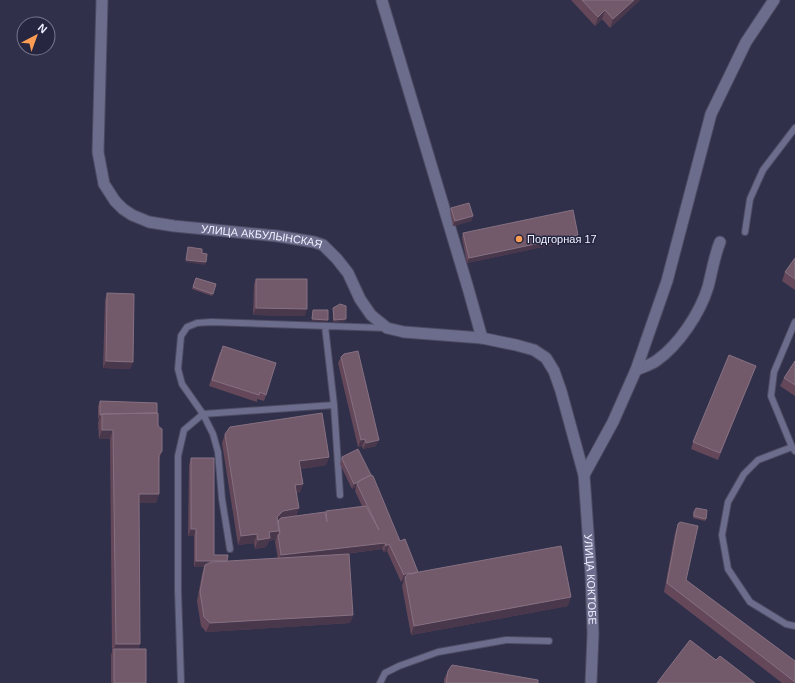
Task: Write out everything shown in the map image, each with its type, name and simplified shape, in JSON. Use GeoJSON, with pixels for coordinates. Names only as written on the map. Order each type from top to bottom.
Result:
{"type":"FeatureCollection","features":[{"type":"Feature","properties":{"kind":"street","name":"УЛИЦА АКБУЛЫНСКАЯ"},"geometry":{"type":"LineString","coordinates":[[102,0],[98,152],[104,184],[115,201],[123,209],[132,215],[149,222],[307,240],[323,246],[337,259],[348,273],[360,299],[371,315],[388,328],[404,332],[482,338],[534,350],[546,358],[554,371],[584,475]]}},
{"type":"Feature","properties":{"kind":"street"},"geometry":{"type":"LineString","coordinates":[[584,475],[613,422],[636,370],[667,281],[711,114],[746,42],[774,0]]}},
{"type":"Feature","properties":{"kind":"street"},"geometry":{"type":"LineString","coordinates":[[382,1],[482,338]]}},
{"type":"Feature","properties":{"kind":"street"},"geometry":{"type":"LineString","coordinates":[[636,370],[656,360],[677,341],[696,314],[708,288],[720,242]]}},
{"type":"Feature","properties":{"kind":"street","name":"УЛИЦА КОКТОБЕ"},"geometry":{"type":"LineString","coordinates":[[584,475],[593,627],[591,683]]}},
{"type":"Feature","properties":{"kind":"lane"},"geometry":{"type":"LineString","coordinates":[[745,232],[750,200],[763,170],[795,128]]}},
{"type":"Feature","properties":{"kind":"lane"},"geometry":{"type":"LineString","coordinates":[[230,549],[222,499],[218,452],[213,434],[203,414],[182,384],[178,369],[181,336],[187,327],[197,323],[211,322],[388,328]]}},
{"type":"Feature","properties":{"kind":"lane"},"geometry":{"type":"LineString","coordinates":[[795,322],[774,372],[771,396],[793,449],[758,460],[744,474],[728,502],[722,535],[728,569],[750,602],[786,624],[795,626]]}},
{"type":"Feature","properties":{"kind":"lane"},"geometry":{"type":"LineString","coordinates":[[325,326],[334,405],[340,494]]}},
{"type":"Feature","properties":{"kind":"lane"},"geometry":{"type":"LineString","coordinates":[[181,683],[178,590],[178,456],[184,430],[203,414],[334,405]]}},
{"type":"Feature","properties":{"kind":"lane"},"geometry":{"type":"LineString","coordinates":[[380,683],[385,673],[438,652],[506,640],[549,641]]}},
{"type":"Feature","properties":{"kind":"building"},"geometry":{"type":"Polygon","coordinates":[[[582,0],[634,0],[613,19],[605,10],[598,17],[582,0]]]}},
{"type":"Feature","properties":{"kind":"building"},"geometry":{"type":"Polygon","coordinates":[[[469,203],[473,216],[455,221],[451,208],[469,203]]]}},
{"type":"Feature","properties":{"kind":"building","name":"Подгорная 17"},"geometry":{"type":"Polygon","coordinates":[[[573,210],[578,235],[469,258],[463,233],[573,210]]]}},
{"type":"Feature","properties":{"kind":"building"},"geometry":{"type":"Polygon","coordinates":[[[188,247],[202,249],[202,253],[207,254],[206,262],[186,260],[188,247]]]}},
{"type":"Feature","properties":{"kind":"building"},"geometry":{"type":"Polygon","coordinates":[[[795,258],[795,279],[785,272],[795,258]]]}},
{"type":"Feature","properties":{"kind":"building"},"geometry":{"type":"Polygon","coordinates":[[[196,278],[216,284],[213,294],[193,287],[196,278]]]}},
{"type":"Feature","properties":{"kind":"building"},"geometry":{"type":"Polygon","coordinates":[[[256,279],[307,279],[307,309],[256,308],[256,279]]]}},
{"type":"Feature","properties":{"kind":"building"},"geometry":{"type":"Polygon","coordinates":[[[107,293],[134,294],[133,362],[106,361],[107,293]]]}},
{"type":"Feature","properties":{"kind":"building"},"geometry":{"type":"Polygon","coordinates":[[[340,304],[346,306],[346,319],[334,320],[333,308],[340,304]]]}},
{"type":"Feature","properties":{"kind":"building"},"geometry":{"type":"Polygon","coordinates":[[[313,310],[328,310],[328,320],[312,319],[313,310]]]}},
{"type":"Feature","properties":{"kind":"building"},"geometry":{"type":"Polygon","coordinates":[[[223,346],[276,363],[266,395],[260,392],[259,395],[212,380],[223,346]]]}},
{"type":"Feature","properties":{"kind":"building"},"geometry":{"type":"Polygon","coordinates":[[[358,351],[379,440],[366,443],[365,439],[361,440],[341,357],[344,354],[358,351]]]}},
{"type":"Feature","properties":{"kind":"building"},"geometry":{"type":"Polygon","coordinates":[[[729,355],[756,366],[720,453],[693,442],[729,355]]]}},
{"type":"Feature","properties":{"kind":"building"},"geometry":{"type":"Polygon","coordinates":[[[795,361],[795,385],[784,378],[795,361]]]}},
{"type":"Feature","properties":{"kind":"building"},"geometry":{"type":"Polygon","coordinates":[[[100,401],[157,403],[157,413],[100,415],[100,401]]]}},
{"type":"Feature","properties":{"kind":"building"},"geometry":{"type":"Polygon","coordinates":[[[158,413],[158,426],[162,429],[162,451],[159,455],[159,494],[139,494],[140,644],[116,644],[113,430],[102,430],[102,414],[158,413]]]}},
{"type":"Feature","properties":{"kind":"building"},"geometry":{"type":"Polygon","coordinates":[[[322,413],[329,457],[299,461],[303,484],[295,485],[299,508],[283,511],[277,517],[279,531],[269,532],[270,538],[258,540],[257,534],[241,536],[225,434],[230,427],[322,413]]]}},
{"type":"Feature","properties":{"kind":"building"},"geometry":{"type":"Polygon","coordinates":[[[358,449],[371,475],[354,484],[342,457],[358,449]]]}},
{"type":"Feature","properties":{"kind":"building"},"geometry":{"type":"Polygon","coordinates":[[[191,458],[214,458],[214,555],[228,555],[227,561],[196,561],[196,529],[191,529],[191,458]]]}},
{"type":"Feature","properties":{"kind":"building"},"geometry":{"type":"Polygon","coordinates":[[[371,475],[373,476],[400,541],[405,539],[418,572],[412,574],[407,573],[404,575],[389,544],[386,546],[385,543],[281,555],[278,535],[280,534],[278,521],[281,518],[325,512],[327,522],[326,511],[366,506],[379,530],[357,484],[359,481],[371,475]]]}},
{"type":"Feature","properties":{"kind":"building"},"geometry":{"type":"Polygon","coordinates":[[[696,508],[707,510],[706,519],[694,516],[696,508]]]}},
{"type":"Feature","properties":{"kind":"building"},"geometry":{"type":"Polygon","coordinates":[[[680,522],[698,526],[686,580],[795,661],[795,682],[667,583],[678,524],[680,522]]]}},
{"type":"Feature","properties":{"kind":"building"},"geometry":{"type":"Polygon","coordinates":[[[561,546],[571,597],[414,626],[405,577],[408,574],[561,546]]]}},
{"type":"Feature","properties":{"kind":"building"},"geometry":{"type":"Polygon","coordinates":[[[349,554],[353,615],[210,623],[204,617],[200,592],[205,565],[211,562],[349,554]]]}},
{"type":"Feature","properties":{"kind":"building"},"geometry":{"type":"Polygon","coordinates":[[[690,640],[716,660],[720,656],[755,683],[657,683],[690,640]]]}},
{"type":"Feature","properties":{"kind":"building"},"geometry":{"type":"Polygon","coordinates":[[[114,649],[146,649],[146,683],[114,683],[114,649]]]}},
{"type":"Feature","properties":{"kind":"building"},"geometry":{"type":"Polygon","coordinates":[[[452,665],[538,680],[538,683],[446,683],[448,671],[452,665]]]}},
{"type":"Feature","properties":{"kind":"place","name":"Подгорная 17"},"geometry":{"type":"Point","coordinates":[519,239]}}]}
